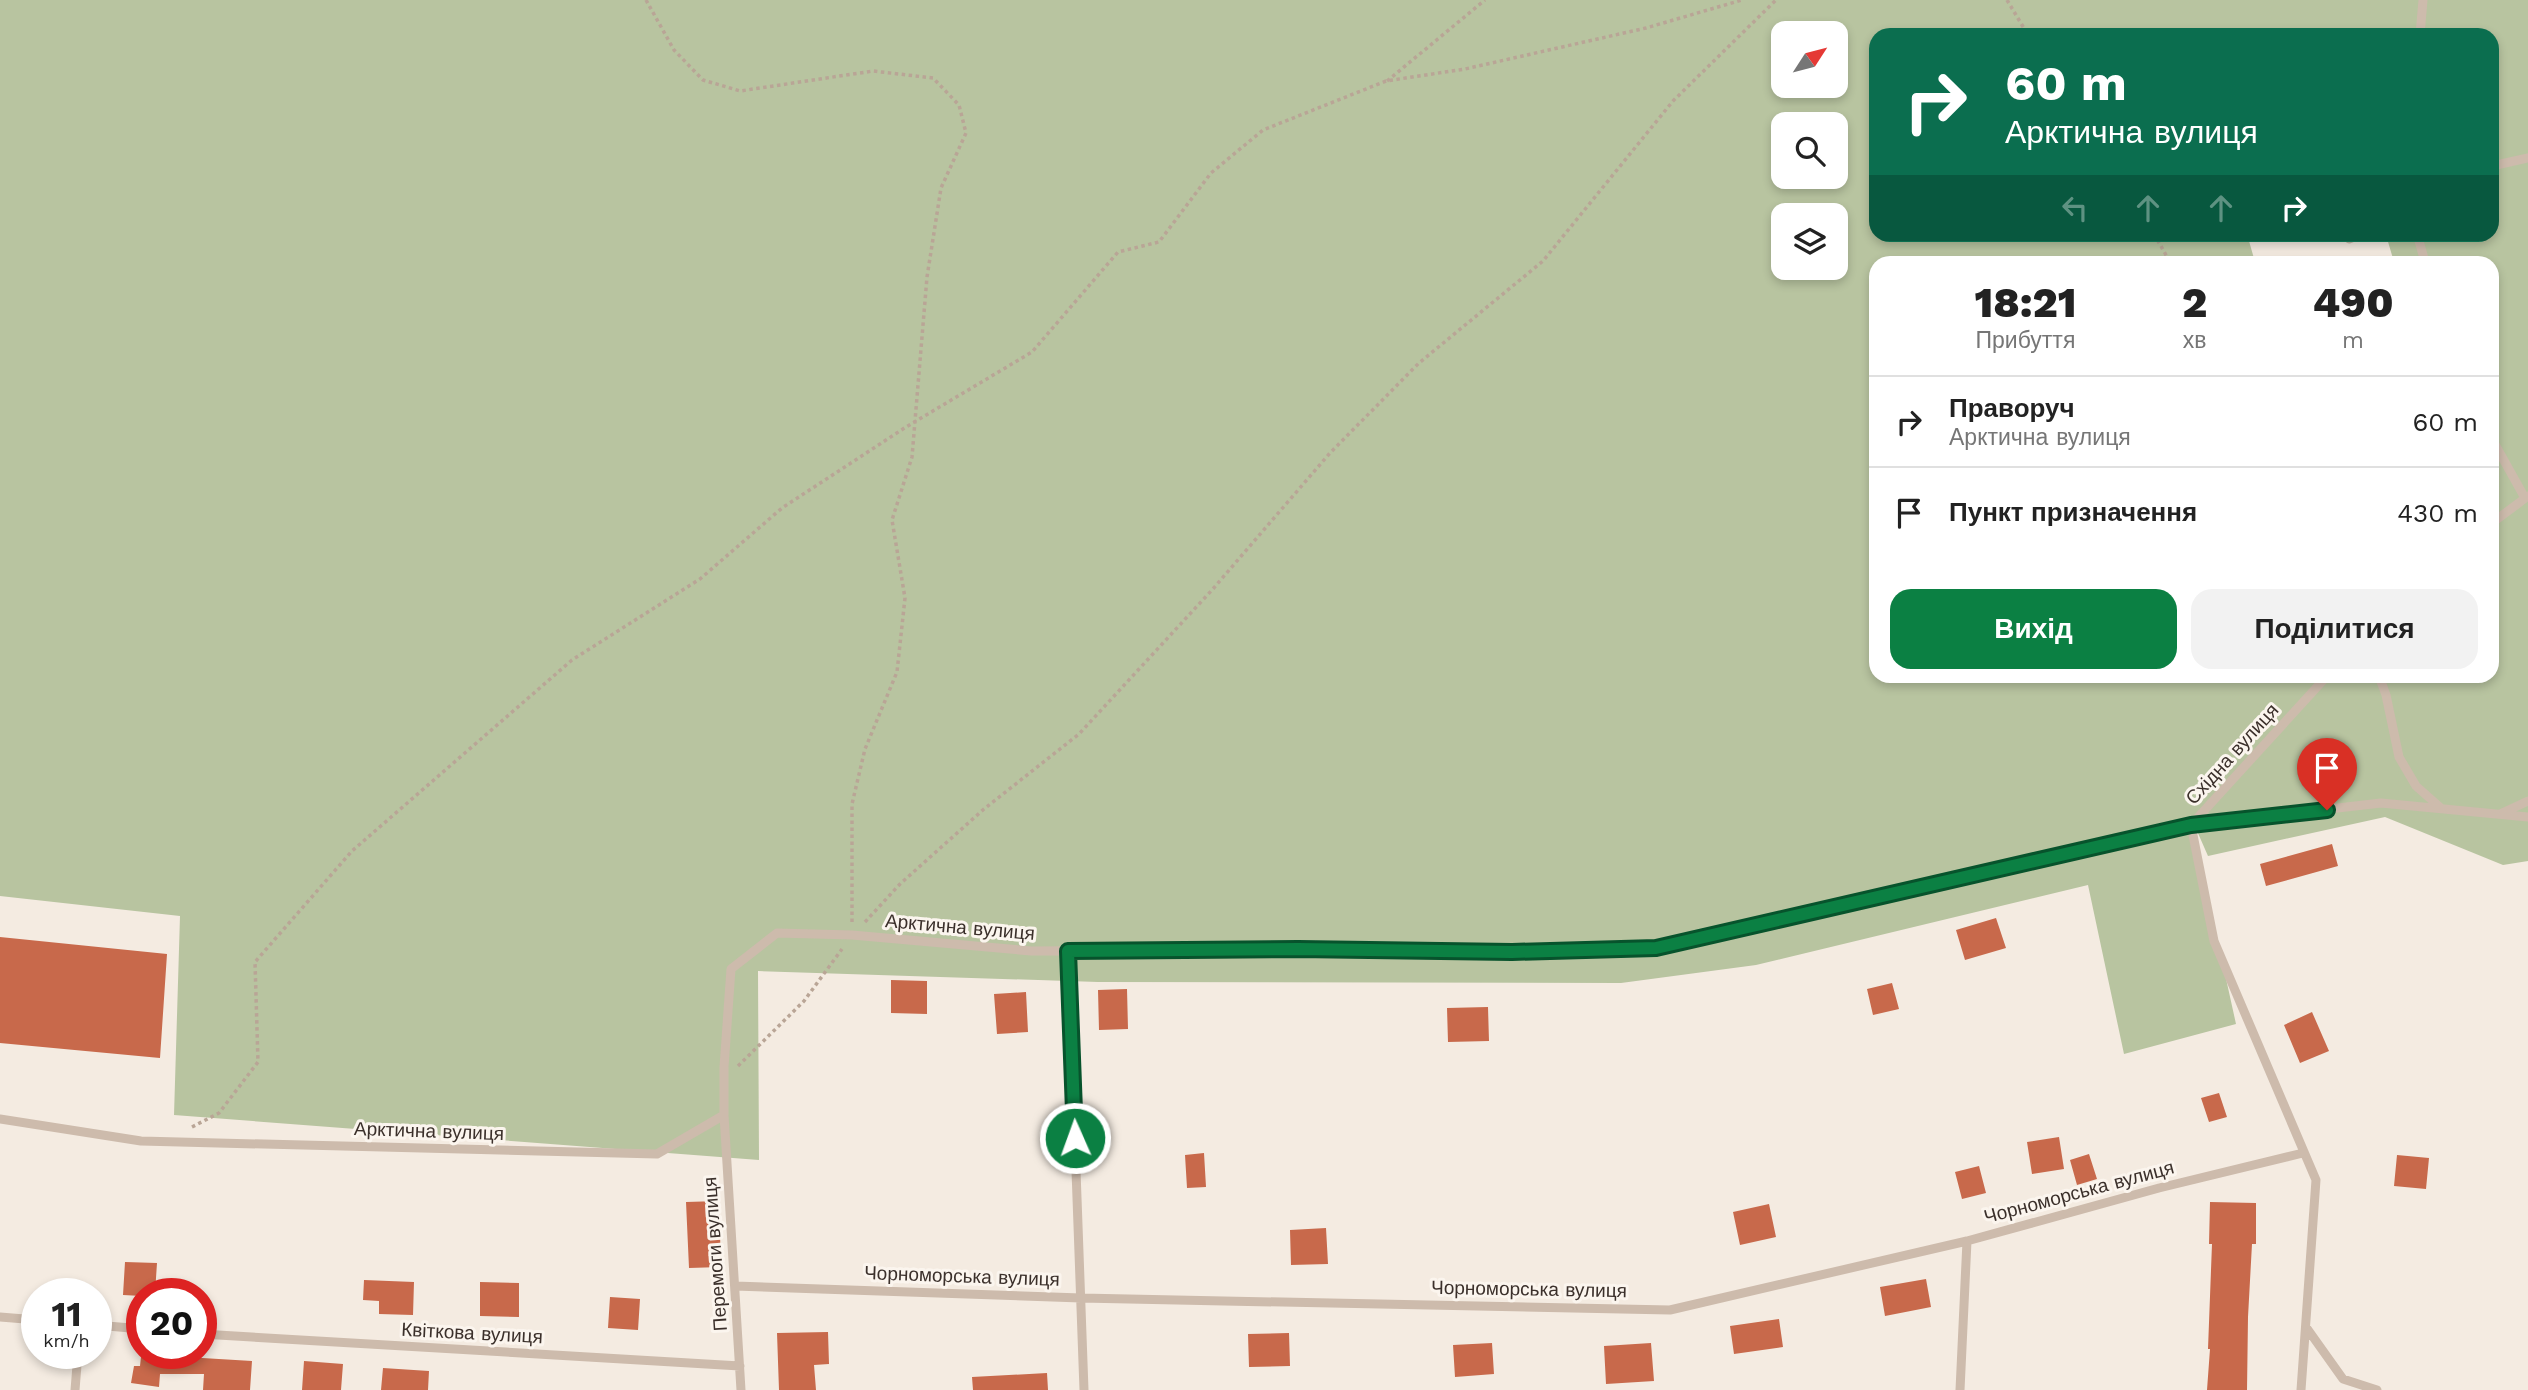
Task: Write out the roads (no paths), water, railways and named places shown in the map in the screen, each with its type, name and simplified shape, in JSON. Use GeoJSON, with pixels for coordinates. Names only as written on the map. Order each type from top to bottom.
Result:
{"type":"FeatureCollection","features":[{"type":"Feature","properties":{"kind":"lane"},"geometry":{"type":"LineString","coordinates":[[2421,28],[2423,0]]}},
{"type":"Feature","properties":{"kind":"lane"},"geometry":{"type":"LineString","coordinates":[[2499,164],[2528,158]]}},
{"type":"Feature","properties":{"kind":"lane"},"geometry":{"type":"LineString","coordinates":[[2499,451],[2526,497],[2499,518]]}},
{"type":"Feature","properties":{"kind":"lane","name":"Східна вулиця"},"geometry":{"type":"LineString","coordinates":[[2191,825],[2322,683]]}},
{"type":"Feature","properties":{"kind":"lane"},"geometry":{"type":"LineString","coordinates":[[2382,683],[2399,757],[2416,786],[2443,810]]}},
{"type":"Feature","properties":{"kind":"lane"},"geometry":{"type":"LineString","coordinates":[[2498,814],[2528,801]]}},
{"type":"Feature","properties":{"kind":"lane","name":"Арктична вулиця"},"geometry":{"type":"LineString","coordinates":[[0,1119],[141,1141],[657,1154],[724,1115],[731,969],[777,933],[852,935],[1031,951],[1298,949],[1512,952],[1656,948],[2191,825],[2381,803],[2528,817]]}},
{"type":"Feature","properties":{"kind":"lane"},"geometry":{"type":"LineString","coordinates":[[2191,825],[2214,941],[2316,1180],[2301,1390]]}},
{"type":"Feature","properties":{"kind":"lane"},"geometry":{"type":"LineString","coordinates":[[1068,951],[1084,1390]]}},
{"type":"Feature","properties":{"kind":"lane","name":"Перемоги вулиця"},"geometry":{"type":"LineString","coordinates":[[724,1115],[741,1390]]}},
{"type":"Feature","properties":{"kind":"lane","name":"Чорноморська вулиця"},"geometry":{"type":"LineString","coordinates":[[735,1286],[1081,1298],[1670,1310],[1967,1241],[2159,1188],[2303,1153]]}},
{"type":"Feature","properties":{"kind":"lane"},"geometry":{"type":"LineString","coordinates":[[1960,1390],[1967,1241]]}},
{"type":"Feature","properties":{"kind":"lane"},"geometry":{"type":"LineString","coordinates":[[0,1317],[21,1319]]}},
{"type":"Feature","properties":{"kind":"lane"},"geometry":{"type":"LineString","coordinates":[[2306,1327],[2343,1380],[2377,1390]]}},
{"type":"Feature","properties":{"kind":"lane","name":"Квіткова вулиця"},"geometry":{"type":"LineString","coordinates":[[217,1335],[740,1366]]}},
{"type":"Feature","properties":{"kind":"lane"},"geometry":{"type":"LineString","coordinates":[[75,1390],[77,1369]]}}]}
